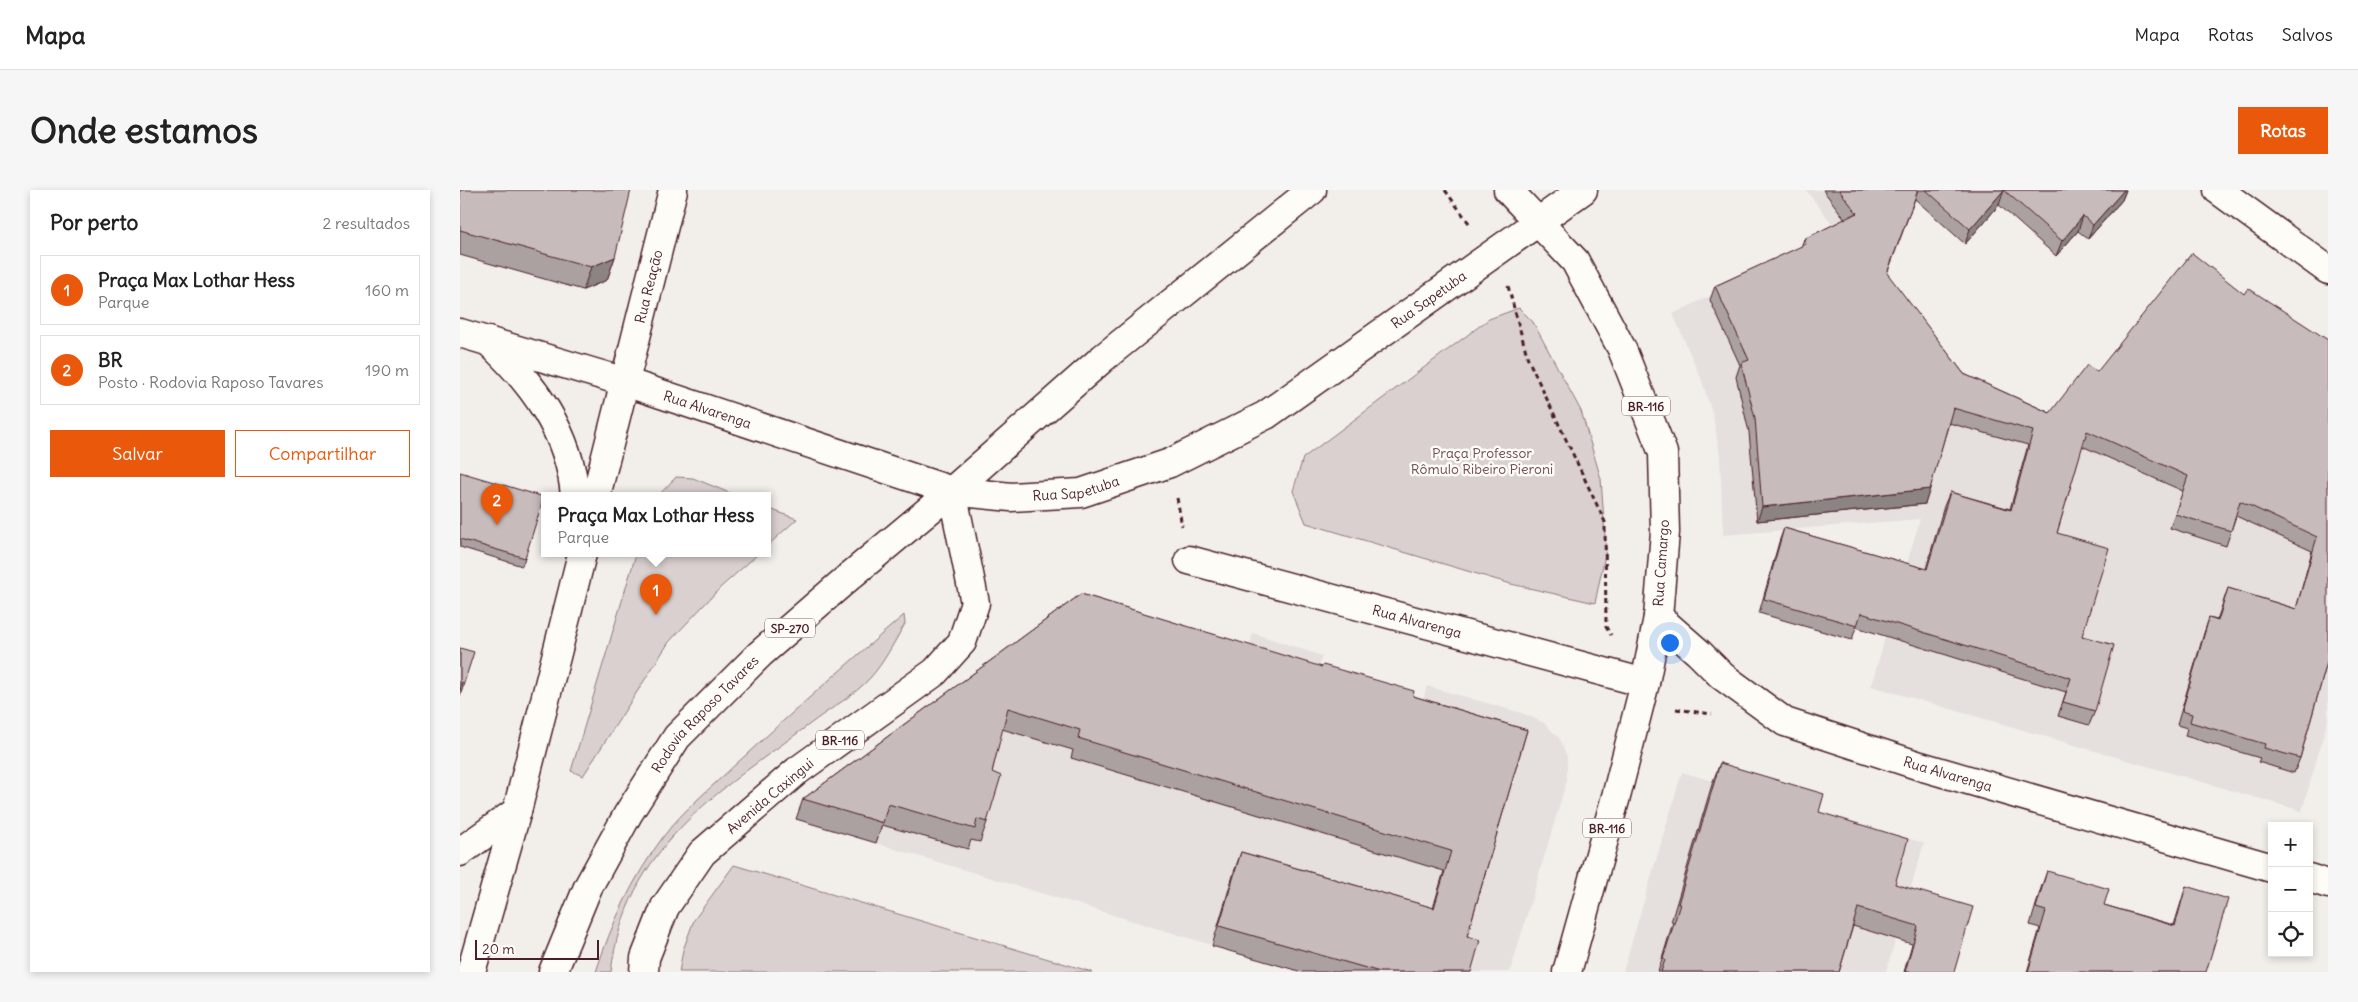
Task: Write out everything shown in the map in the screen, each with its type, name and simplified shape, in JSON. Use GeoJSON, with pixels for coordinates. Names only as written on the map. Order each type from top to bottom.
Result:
{"type":"FeatureCollection","features":[{"type":"Feature","properties":{"kind":"main road","name":"Rua Reação"},"geometry":{"type":"LineString","coordinates":[[625,382],[673,190]]}},
{"type":"Feature","properties":{"kind":"main road"},"geometry":{"type":"LineString","coordinates":[[952,491],[1103,358],[1312,190]]}},
{"type":"Feature","properties":{"kind":"main road","name":"Rua Camargo"},"geometry":{"type":"LineString","coordinates":[[1508,190],[1575,261],[1622,349],[1663,453],[1665,532],[1658,616],[1617,793],[1567,972]]}},
{"type":"Feature","properties":{"kind":"main road","name":"Rua Sapetuba"},"geometry":{"type":"LineString","coordinates":[[952,491],[1011,497],[1081,493],[1170,463],[1266,415],[1583,190]]}},
{"type":"Feature","properties":{"kind":"main road"},"geometry":{"type":"LineString","coordinates":[[2218,190],[2328,270]]}},
{"type":"Feature","properties":{"kind":"main road","name":"Rua Alvarenga"},"geometry":{"type":"LineString","coordinates":[[460,333],[625,382],[952,491]]}},
{"type":"Feature","properties":{"kind":"main road"},"geometry":{"type":"LineString","coordinates":[[488,341],[528,381],[551,417],[568,458],[575,492]]}},
{"type":"Feature","properties":{"kind":"main road"},"geometry":{"type":"LineString","coordinates":[[597,492],[625,382]]}},
{"type":"Feature","properties":{"kind":"main road","name":"Rodovia Raposo Tavares"},"geometry":{"type":"LineString","coordinates":[[553,972],[588,887],[628,814],[677,737],[760,654],[952,491]]}},
{"type":"Feature","properties":{"kind":"main road","name":"Avenida Caxingui"},"geometry":{"type":"LineString","coordinates":[[644,972],[645,958],[665,907],[702,853],[797,771],[935,672],[962,642],[975,603],[952,491]]}},
{"type":"Feature","properties":{"kind":"main road"},"geometry":{"type":"LineString","coordinates":[[568,557],[568,569],[574,586]]}},
{"type":"Feature","properties":{"kind":"main road"},"geometry":{"type":"LineString","coordinates":[[471,972],[517,811],[581,557]]}},
{"type":"Feature","properties":{"kind":"main road","name":"Rua Alvarenga"},"geometry":{"type":"LineString","coordinates":[[1189,560],[1644,683]]}},
{"type":"Feature","properties":{"kind":"main road","name":"Rua Alvarenga"},"geometry":{"type":"LineString","coordinates":[[1658,616],[1722,676],[1785,722],[1920,766],[2269,867]]}},
{"type":"Feature","properties":{"kind":"main road"},"geometry":{"type":"LineString","coordinates":[[460,852],[517,811]]}},
{"type":"Feature","properties":{"kind":"main road"},"geometry":{"type":"LineString","coordinates":[[2313,879],[2328,884]]}},
{"type":"Feature","properties":{"kind":"path"},"geometry":{"type":"LineString","coordinates":[[1445,190],[1458,210]]}},
{"type":"Feature","properties":{"kind":"path"},"geometry":{"type":"LineString","coordinates":[[1494,254],[1503,267],[1528,359],[1605,522],[1606,627],[1644,683]]}},
{"type":"Feature","properties":{"kind":"path"},"geometry":{"type":"LineString","coordinates":[[1170,463],[1189,560]]}},
{"type":"Feature","properties":{"kind":"shaded area"},"geometry":{"type":"Polygon","coordinates":[[[1806,190],[1918,190],[1882,288],[1959,388],[2328,558],[2328,719],[2302,811],[1871,686],[1920,519],[1723,535],[1720,455],[1713,416],[1702,381],[1673,314],[1839,233],[1806,190]]]}},
{"type":"Feature","properties":{"kind":"shaded area"},"geometry":{"type":"Polygon","coordinates":[[[1253,633],[1322,656],[1278,805],[1383,835],[1427,686],[1525,714],[1544,723],[1560,739],[1567,757],[1567,780],[1510,972],[1301,972],[796,819],[907,737],[1245,665],[1253,633]]]}},
{"type":"Feature","properties":{"kind":"shaded area"},"geometry":{"type":"Polygon","coordinates":[[[1682,772],[1924,843],[1886,972],[1623,972],[1682,772]]]}},
{"type":"Feature","properties":{"kind":"green space","name":"Praça Professor Rômulo Ribeiro Pieroni"},"geometry":{"type":"Polygon","coordinates":[[[1519,308],[1533,322],[1581,411],[1601,479],[1606,550],[1595,603],[1511,584],[1306,523],[1293,491],[1303,458],[1489,319],[1519,308]]]}},
{"type":"Feature","properties":{"kind":"green space"},"geometry":{"type":"Polygon","coordinates":[[[676,477],[693,478],[727,492],[662,492],[676,477]]]}},
{"type":"Feature","properties":{"kind":"green space"},"geometry":{"type":"Polygon","coordinates":[[[771,509],[797,519],[771,542],[771,509]]]}},
{"type":"Feature","properties":{"kind":"green space"},"geometry":{"type":"Polygon","coordinates":[[[635,557],[755,557],[721,587],[669,642],[583,776],[571,771],[635,557]]]}},
{"type":"Feature","properties":{"kind":"green space"},"geometry":{"type":"Polygon","coordinates":[[[904,615],[905,624],[889,652],[880,666],[864,684],[742,774],[681,827],[656,857],[635,890],[620,928],[611,972],[596,972],[616,919],[633,885],[652,853],[679,817],[819,689],[904,615]]]}},
{"type":"Feature","properties":{"kind":"green space"},"geometry":{"type":"Polygon","coordinates":[[[734,865],[1092,972],[679,972],[683,950],[694,920],[734,865]]]}},
{"type":"Feature","properties":{"kind":"building"},"geometry":{"type":"Polygon","coordinates":[[[460,190],[631,190],[615,257],[591,267],[460,230],[460,190]]]}},
{"type":"Feature","properties":{"kind":"building"},"geometry":{"type":"Polygon","coordinates":[[[1839,190],[1918,190],[1887,273],[1964,374],[2050,413],[2087,365],[2097,372],[2192,253],[2244,294],[2248,288],[2328,340],[2328,659],[2300,758],[2264,748],[2265,744],[2190,722],[2192,714],[2182,711],[2209,618],[2218,621],[2228,588],[2296,609],[2317,537],[2240,501],[2231,531],[2175,514],[2188,476],[2087,431],[2057,533],[2109,548],[2082,636],[2114,645],[2095,711],[2063,702],[2071,678],[1861,613],[1857,626],[1764,599],[1784,528],[1927,569],[1950,492],[2011,510],[2033,431],[1953,408],[1930,489],[1762,507],[1755,418],[1741,363],[1749,360],[1715,286],[1806,244],[1804,239],[1857,213],[1839,190]]]}},
{"type":"Feature","properties":{"kind":"building"},"geometry":{"type":"Polygon","coordinates":[[[1926,190],[2004,190],[1970,229],[1926,190]]]}},
{"type":"Feature","properties":{"kind":"building"},"geometry":{"type":"Polygon","coordinates":[[[2004,190],[2124,190],[2093,225],[2083,216],[2062,241],[2004,190]]]}},
{"type":"Feature","properties":{"kind":"building"},"geometry":{"type":"Polygon","coordinates":[[[460,472],[541,496],[541,507],[525,558],[460,539],[460,472]]]}},
{"type":"Feature","properties":{"kind":"building"},"geometry":{"type":"Polygon","coordinates":[[[1081,594],[1322,667],[1323,665],[1414,691],[1413,696],[1527,730],[1467,936],[1480,940],[1471,972],[1380,972],[1219,926],[1241,852],[1434,908],[1451,851],[1078,738],[1080,730],[1008,708],[992,772],[1001,776],[987,822],[977,819],[975,829],[888,804],[883,823],[803,799],[1081,594]]]}},
{"type":"Feature","properties":{"kind":"building"},"geometry":{"type":"Polygon","coordinates":[[[460,648],[474,652],[460,690],[460,648]]]}},
{"type":"Feature","properties":{"kind":"building"},"geometry":{"type":"Polygon","coordinates":[[[1720,763],[1824,794],[1819,812],[1908,839],[1895,884],[1973,907],[1954,972],[1905,972],[1918,926],[1858,908],[1839,972],[1661,972],[1665,960],[1663,959],[1680,904],[1678,904],[1720,763]]]}},
{"type":"Feature","properties":{"kind":"building"},"geometry":{"type":"Polygon","coordinates":[[[2047,871],[2109,889],[2104,905],[2175,926],[2186,886],[2228,899],[2206,972],[2028,972],[2046,911],[2036,908],[2047,871]]]}},
{"type":"Feature","properties":{"kind":"place","name":"BR"},"geometry":{"type":"Point","coordinates":[497,525]}},
{"type":"Feature","properties":{"kind":"place","name":"Praça Max Lothar Hess"},"geometry":{"type":"Point","coordinates":[656,615]}}]}
